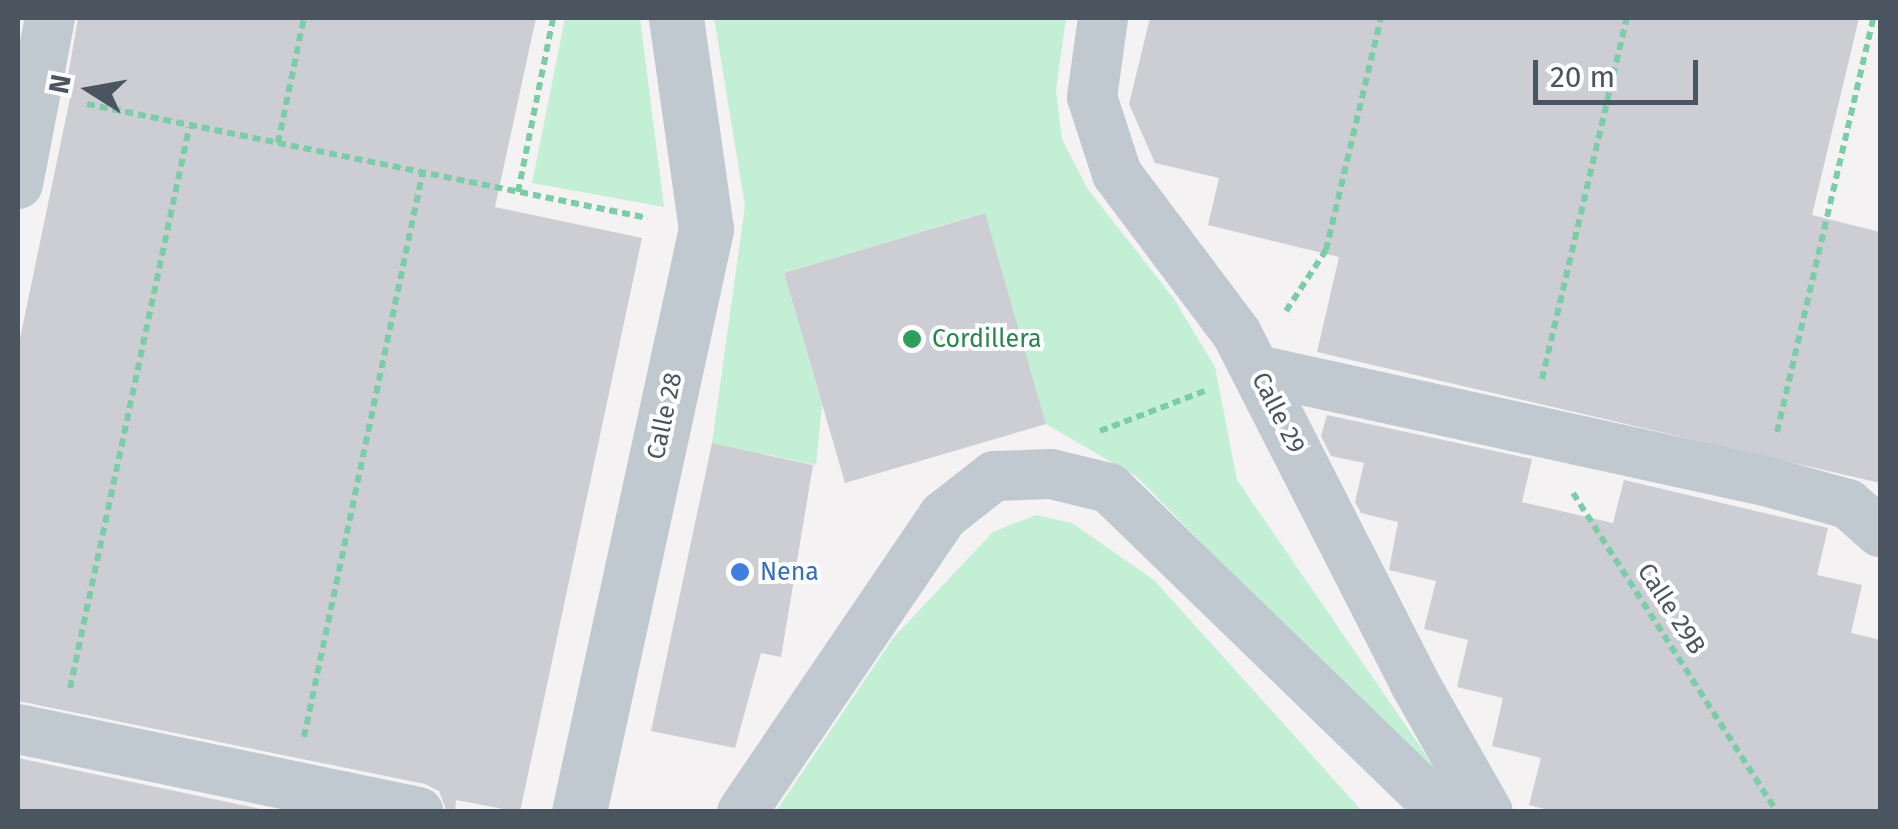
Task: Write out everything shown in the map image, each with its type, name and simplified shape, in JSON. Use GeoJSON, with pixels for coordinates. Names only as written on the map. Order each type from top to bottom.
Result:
{"type":"FeatureCollection","features":[{"type":"Feature","properties":{"kind":"street"},"geometry":{"type":"LineString","coordinates":[[18,184],[50,18]]}},
{"type":"Feature","properties":{"kind":"street","name":"Calle 28"},"geometry":{"type":"LineString","coordinates":[[579,812],[706,229],[676,18]]}},
{"type":"Feature","properties":{"kind":"street","name":"Calle 29"},"geometry":{"type":"LineString","coordinates":[[1103,18],[1092,97],[1117,174],[1247,352],[1414,682],[1488,812]]}},
{"type":"Feature","properties":{"kind":"street"},"geometry":{"type":"LineString","coordinates":[[1247,352],[1531,428],[1848,504],[1880,532]]}},
{"type":"Feature","properties":{"kind":"street"},"geometry":{"type":"LineString","coordinates":[[742,812],[943,516],[994,476],[1051,474],[1109,488],[1443,812]]}},
{"type":"Feature","properties":{"kind":"street"},"geometry":{"type":"LineString","coordinates":[[39,733],[419,812]]}},
{"type":"Feature","properties":{"kind":"path"},"geometry":{"type":"LineString","coordinates":[[278,143],[304,18]]}},
{"type":"Feature","properties":{"kind":"path"},"geometry":{"type":"LineString","coordinates":[[518,192],[553,18]]}},
{"type":"Feature","properties":{"kind":"path"},"geometry":{"type":"LineString","coordinates":[[1051,474],[1110,424],[1247,352],[1280,321],[1326,250],[1381,18]]}},
{"type":"Feature","properties":{"kind":"path"},"geometry":{"type":"LineString","coordinates":[[1531,428],[1627,18]]}},
{"type":"Feature","properties":{"kind":"path"},"geometry":{"type":"LineString","coordinates":[[1765,482],[1873,18]]}},
{"type":"Feature","properties":{"kind":"path"},"geometry":{"type":"LineString","coordinates":[[37,92],[190,128],[706,229]]}},
{"type":"Feature","properties":{"kind":"path"},"geometry":{"type":"LineString","coordinates":[[39,733],[190,128]]}},
{"type":"Feature","properties":{"kind":"path"},"geometry":{"type":"LineString","coordinates":[[294,786],[422,171]]}},
{"type":"Feature","properties":{"kind":"path","name":"Calle 29B"},"geometry":{"type":"LineString","coordinates":[[1531,428],[1777,812]]}},
{"type":"Feature","properties":{"kind":"green space"},"geometry":{"type":"Polygon","coordinates":[[[565,18],[640,18],[664,207],[532,183],[565,18]]]}},
{"type":"Feature","properties":{"kind":"green space"},"geometry":{"type":"Polygon","coordinates":[[[714,18],[1066,18],[1056,90],[1062,139],[1087,188],[1174,299],[1215,367],[1237,480],[1459,803],[1137,477],[1046,424],[984,213],[784,273],[822,405],[816,465],[712,443],[745,206],[714,18]]]}},
{"type":"Feature","properties":{"kind":"green space"},"geometry":{"type":"Polygon","coordinates":[[[1036,515],[1072,523],[1154,580],[1362,811],[776,811],[894,637],[993,532],[1036,515]]]}},
{"type":"Feature","properties":{"kind":"building"},"geometry":{"type":"Polygon","coordinates":[[[78,18],[536,18],[495,207],[642,238],[520,812],[456,800],[455,812],[447,812],[439,791],[425,784],[18,701],[18,348],[73,84],[67,82],[78,18]]]}},
{"type":"Feature","properties":{"kind":"building"},"geometry":{"type":"Polygon","coordinates":[[[1150,18],[1859,18],[1812,215],[1880,232],[1880,483],[1317,352],[1339,257],[1208,225],[1219,178],[1155,163],[1129,104],[1150,18]]]}},
{"type":"Feature","properties":{"kind":"building","name":"Cordillera"},"geometry":{"type":"Polygon","coordinates":[[[985,213],[1046,424],[845,483],[784,273],[985,213]]]}},
{"type":"Feature","properties":{"kind":"building"},"geometry":{"type":"Polygon","coordinates":[[[1327,415],[1532,459],[1522,502],[1613,523],[1624,480],[1828,528],[1817,575],[1862,585],[1851,633],[1880,640],[1880,812],[1556,812],[1529,805],[1541,758],[1492,746],[1503,698],[1457,687],[1468,640],[1424,629],[1436,581],[1389,570],[1398,522],[1361,513],[1355,502],[1364,463],[1331,456],[1321,436],[1327,415]]]}},
{"type":"Feature","properties":{"kind":"building"},"geometry":{"type":"Polygon","coordinates":[[[712,443],[813,465],[781,657],[761,653],[735,748],[651,731],[712,443]]]}},
{"type":"Feature","properties":{"kind":"building"},"geometry":{"type":"Polygon","coordinates":[[[18,758],[275,812],[18,812],[18,758]]]}},
{"type":"Feature","properties":{"kind":"place","name":"Cordillera"},"geometry":{"type":"Point","coordinates":[912,339]}},
{"type":"Feature","properties":{"kind":"place","name":"Nena"},"geometry":{"type":"Point","coordinates":[740,572]}}]}
